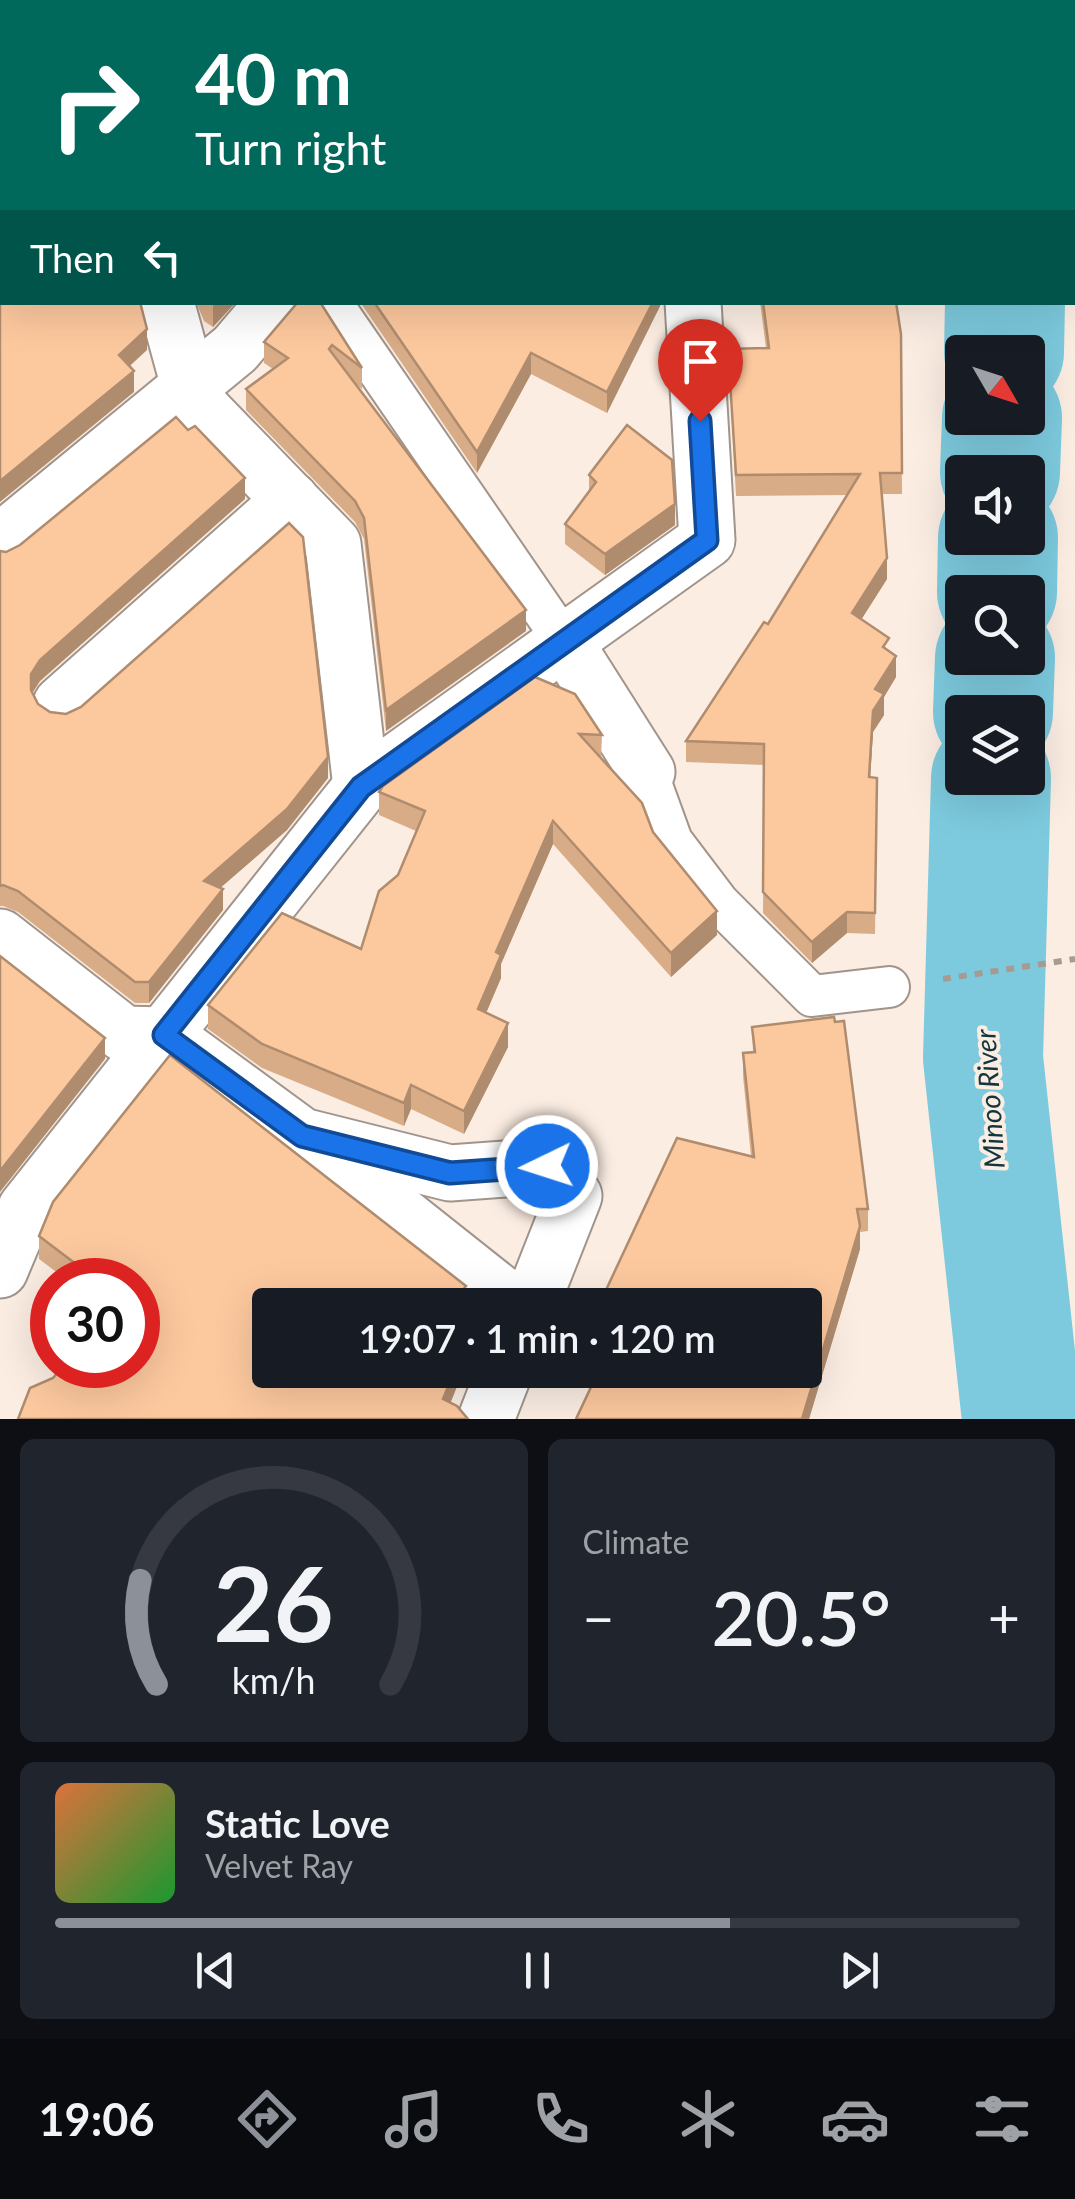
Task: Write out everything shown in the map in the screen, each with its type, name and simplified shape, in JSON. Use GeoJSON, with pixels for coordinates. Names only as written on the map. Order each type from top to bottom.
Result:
{"type":"FeatureCollection","features":[{"type":"Feature","properties":{"kind":"street"},"geometry":{"type":"LineString","coordinates":[[167,305],[189,386],[204,410],[333,544],[361,787]]}},
{"type":"Feature","properties":{"kind":"street"},"geometry":{"type":"LineString","coordinates":[[0,542],[235,349],[272,305]]}},
{"type":"Feature","properties":{"kind":"street"},"geometry":{"type":"LineString","coordinates":[[0,1270],[26,1208],[361,787],[707,540],[693,305]]}},
{"type":"Feature","properties":{"kind":"street"},"geometry":{"type":"LineString","coordinates":[[61,704],[292,500]]}},
{"type":"Feature","properties":{"kind":"street"},"geometry":{"type":"LineString","coordinates":[[564,641],[647,772]]}},
{"type":"Feature","properties":{"kind":"street"},"geometry":{"type":"LineString","coordinates":[[0,937],[124,1034],[164,1035],[302,1136],[493,1288]]}},
{"type":"Feature","properties":{"kind":"street"},"geometry":{"type":"LineString","coordinates":[[302,1136],[450,1173],[547,1166],[574,1196],[539,1288]]}},
{"type":"Feature","properties":{"kind":"street"},"geometry":{"type":"LineString","coordinates":[[486,1419],[499,1388]]}},
{"type":"Feature","properties":{"kind":"lane"},"geometry":{"type":"LineString","coordinates":[[334,305],[564,641]]}},
{"type":"Feature","properties":{"kind":"lane"},"geometry":{"type":"LineString","coordinates":[[647,772],[672,841],[719,903],[812,996],[889,986]]}},
{"type":"Feature","properties":{"kind":"path"},"geometry":{"type":"LineString","coordinates":[[889,986],[1075,959]]}},
{"type":"Feature","properties":{"kind":"building"},"geometry":{"type":"Polygon","coordinates":[[[0,305],[141,305],[147,329],[119,355],[134,371],[0,481],[0,305]]]}},
{"type":"Feature","properties":{"kind":"building"},"geometry":{"type":"Polygon","coordinates":[[[295,305],[322,305],[362,368],[332,345],[329,349],[526,610],[386,710],[364,518],[355,501],[246,389],[288,358],[264,342],[295,305]]]}},
{"type":"Feature","properties":{"kind":"building"},"geometry":{"type":"Polygon","coordinates":[[[376,305],[651,305],[607,392],[531,353],[477,452],[376,305]]]}},
{"type":"Feature","properties":{"kind":"building"},"geometry":{"type":"Polygon","coordinates":[[[763,305],[896,305],[901,334],[902,473],[880,473],[887,558],[852,613],[889,638],[883,647],[896,656],[875,689],[884,694],[873,711],[869,777],[877,778],[875,913],[847,912],[812,942],[763,892],[764,744],[686,741],[764,622],[768,624],[860,474],[736,475],[728,349],[769,348],[763,305]]]}},
{"type":"Feature","properties":{"kind":"building"},"geometry":{"type":"Polygon","coordinates":[[[176,417],[188,430],[195,426],[245,478],[40,660],[31,674],[31,690],[38,704],[50,712],[66,714],[81,707],[289,523],[303,537],[328,757],[287,809],[204,881],[223,889],[149,982],[135,982],[18,891],[0,886],[0,551],[20,545],[176,417]]]}},
{"type":"Feature","properties":{"kind":"building"},"geometry":{"type":"Polygon","coordinates":[[[627,425],[672,460],[675,504],[605,554],[565,524],[596,482],[589,475],[627,425]]]}},
{"type":"Feature","properties":{"kind":"building"},"geometry":{"type":"Polygon","coordinates":[[[535,677],[575,694],[602,735],[579,734],[642,803],[653,832],[717,911],[671,953],[553,821],[496,952],[501,955],[478,1009],[508,1023],[464,1111],[411,1085],[404,1103],[262,1044],[208,1005],[282,913],[361,949],[379,891],[398,875],[425,811],[379,792],[535,677]]]}},
{"type":"Feature","properties":{"kind":"building"},"geometry":{"type":"Polygon","coordinates":[[[0,956],[105,1038],[0,1171],[0,956]]]}},
{"type":"Feature","properties":{"kind":"building"},"geometry":{"type":"Polygon","coordinates":[[[834,1017],[835,1022],[844,1021],[868,1209],[857,1209],[860,1226],[822,1352],[822,1288],[607,1288],[677,1138],[754,1157],[743,1053],[755,1052],[752,1027],[834,1017]]]}},
{"type":"Feature","properties":{"kind":"building"},"geometry":{"type":"Polygon","coordinates":[[[170,1055],[466,1286],[252,1288],[252,1388],[448,1388],[443,1399],[457,1406],[468,1419],[18,1419],[30,1388],[160,1388],[160,1258],[68,1258],[39,1236],[53,1202],[170,1055]]]}},
{"type":"Feature","properties":{"kind":"building"},"geometry":{"type":"Polygon","coordinates":[[[591,1388],[811,1388],[802,1419],[576,1419],[591,1388]]]}},
{"type":"Feature","properties":{"kind":"waterway","name":"Minoo River"},"geometry":{"type":"LineString","coordinates":[[1004,335],[1005,305]]}},
{"type":"Feature","properties":{"kind":"waterway","name":"Minoo River"},"geometry":{"type":"LineString","coordinates":[[1001,435],[1001,455]]}},
{"type":"Feature","properties":{"kind":"waterway","name":"Minoo River"},"geometry":{"type":"LineString","coordinates":[[997,575],[998,555]]}},
{"type":"Feature","properties":{"kind":"waterway","name":"Minoo River"},"geometry":{"type":"LineString","coordinates":[[994,675],[994,695]]}},
{"type":"Feature","properties":{"kind":"waterway","name":"Minoo River"},"geometry":{"type":"LineString","coordinates":[[991,795],[983,1058],[1022,1419]]}},
{"type":"Feature","properties":{"kind":"route"},"geometry":{"type":"LineString","coordinates":[[547,1166],[450,1173],[302,1136],[164,1035],[361,787],[707,540],[700,421]]}}]}
